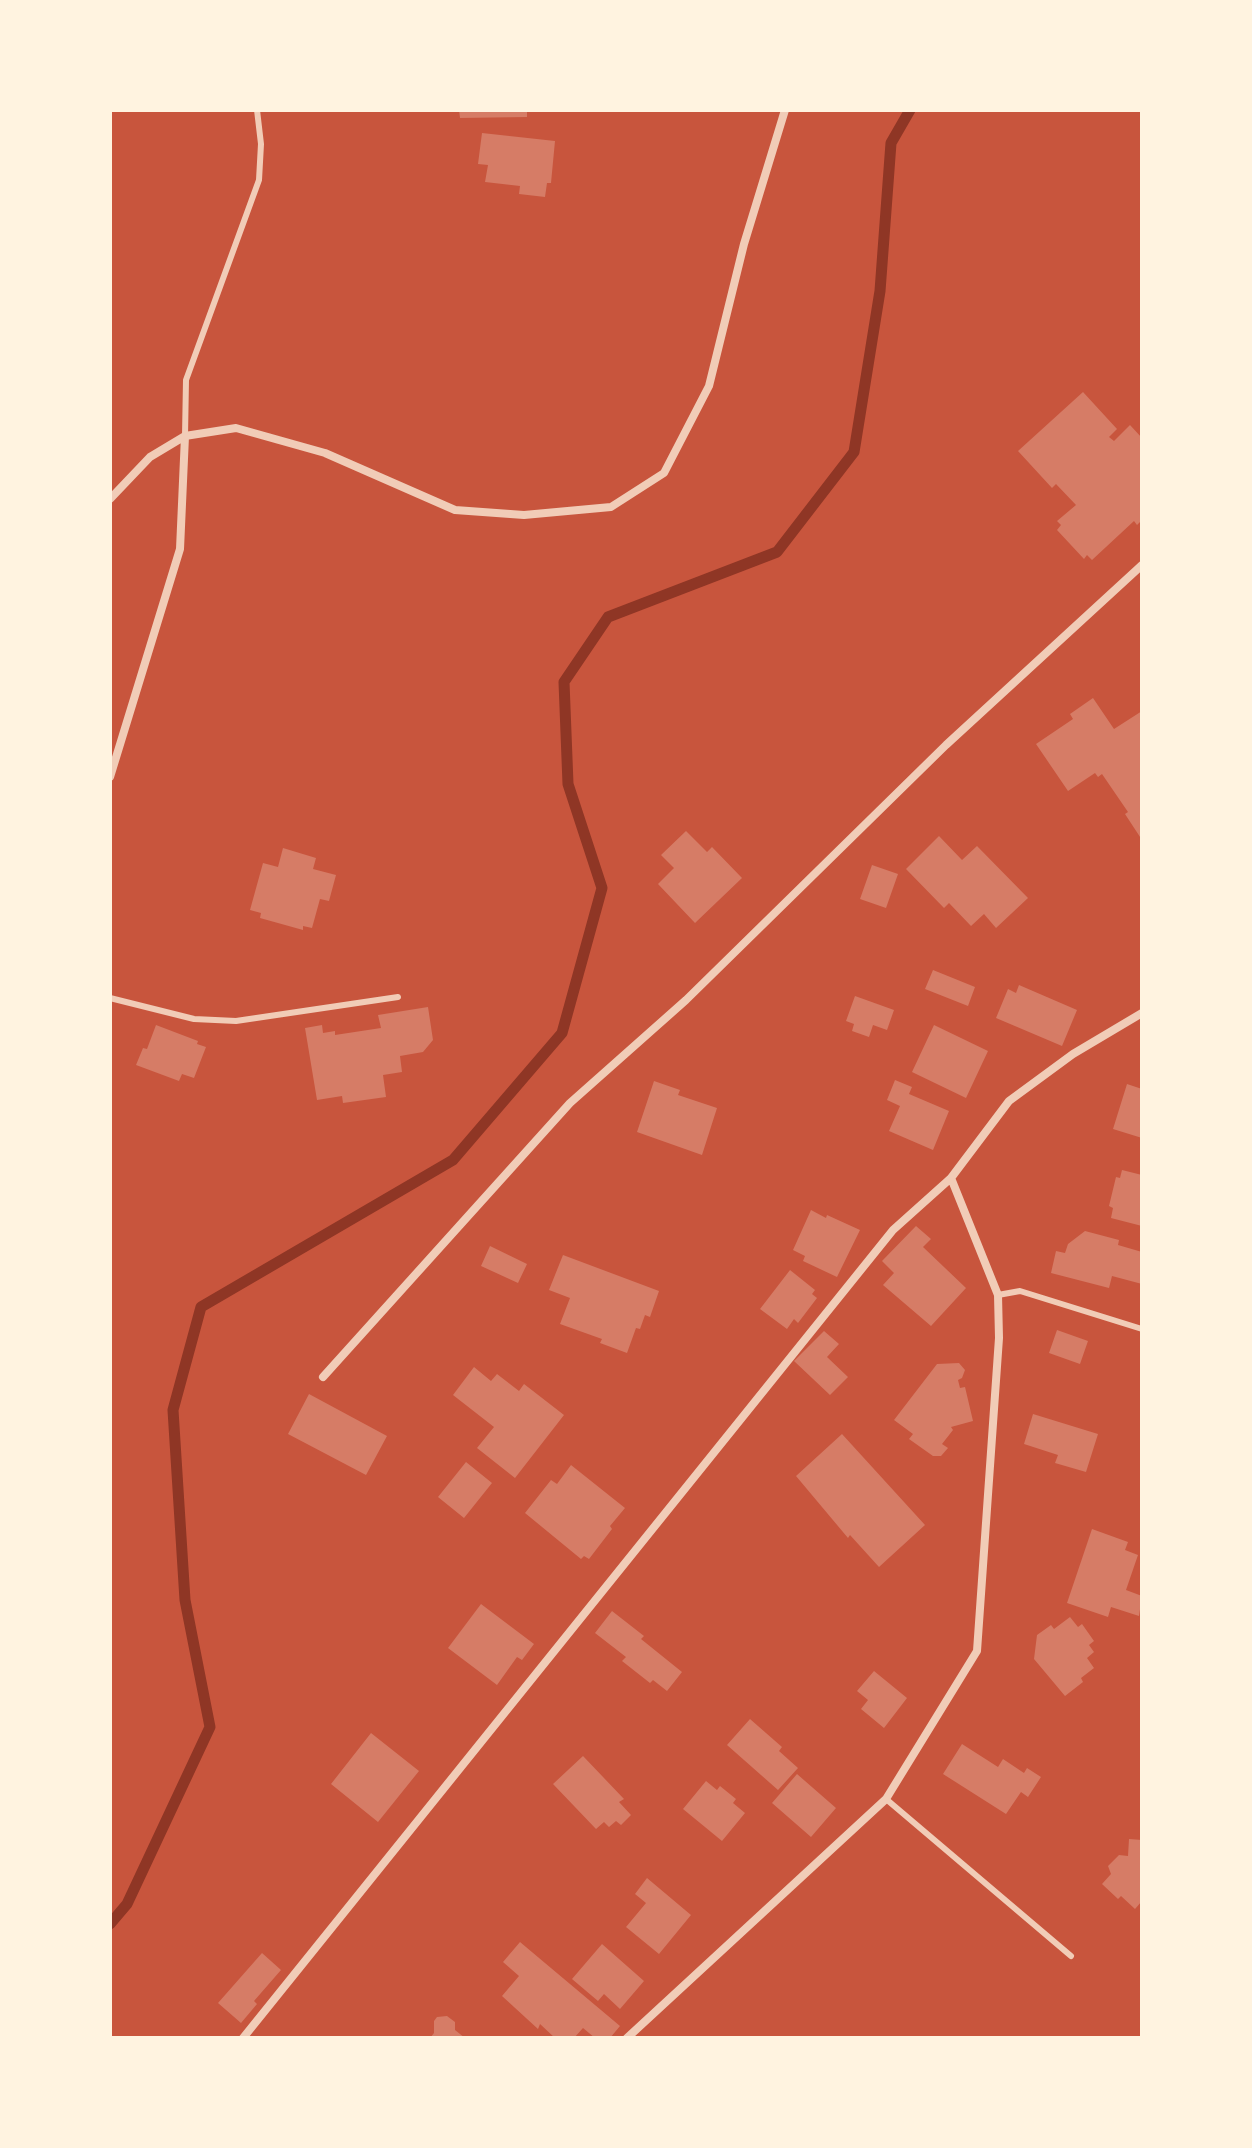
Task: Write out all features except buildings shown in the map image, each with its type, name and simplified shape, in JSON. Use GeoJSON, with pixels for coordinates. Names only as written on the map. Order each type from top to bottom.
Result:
{"type":"FeatureCollection","features":[{"type":"Feature","properties":{"kind":"street"},"geometry":{"type":"LineString","coordinates":[[110,499],[150,457],[185,436],[236,428],[325,453],[455,510],[524,515],[611,507],[664,473],[709,386],[744,244],[785,110]]}},
{"type":"Feature","properties":{"kind":"street"},"geometry":{"type":"LineString","coordinates":[[110,777],[180,549],[185,436]]}},
{"type":"Feature","properties":{"kind":"street"},"geometry":{"type":"LineString","coordinates":[[323,1377],[570,1103],[686,1000],[946,745],[1142,565]]}},
{"type":"Feature","properties":{"kind":"street"},"geometry":{"type":"LineString","coordinates":[[243,2038],[893,1230],[951,1178],[1009,1101],[1073,1054],[1142,1013]]}},
{"type":"Feature","properties":{"kind":"street"},"geometry":{"type":"LineString","coordinates":[[627,2038],[886,1799],[977,1651],[999,1338],[998,1295],[951,1178]]}},
{"type":"Feature","properties":{"kind":"lane"},"geometry":{"type":"LineString","coordinates":[[185,436],[186,380],[259,180],[261,144],[257,110]]}},
{"type":"Feature","properties":{"kind":"lane"},"geometry":{"type":"LineString","coordinates":[[110,998],[194,1019],[236,1021],[398,997]]}},
{"type":"Feature","properties":{"kind":"lane"},"geometry":{"type":"LineString","coordinates":[[998,1295],[1020,1291],[1142,1329]]}},
{"type":"Feature","properties":{"kind":"lane"},"geometry":{"type":"LineString","coordinates":[[886,1799],[1071,1956]]}},
{"type":"Feature","properties":{"kind":"waterway"},"geometry":{"type":"LineString","coordinates":[[110,1924],[127,1904],[210,1727],[185,1600],[173,1410],[201,1307],[453,1160],[562,1033],[602,888],[568,784],[564,682],[608,617],[777,552],[854,452],[880,291],[891,143],[910,110]]}}]}
